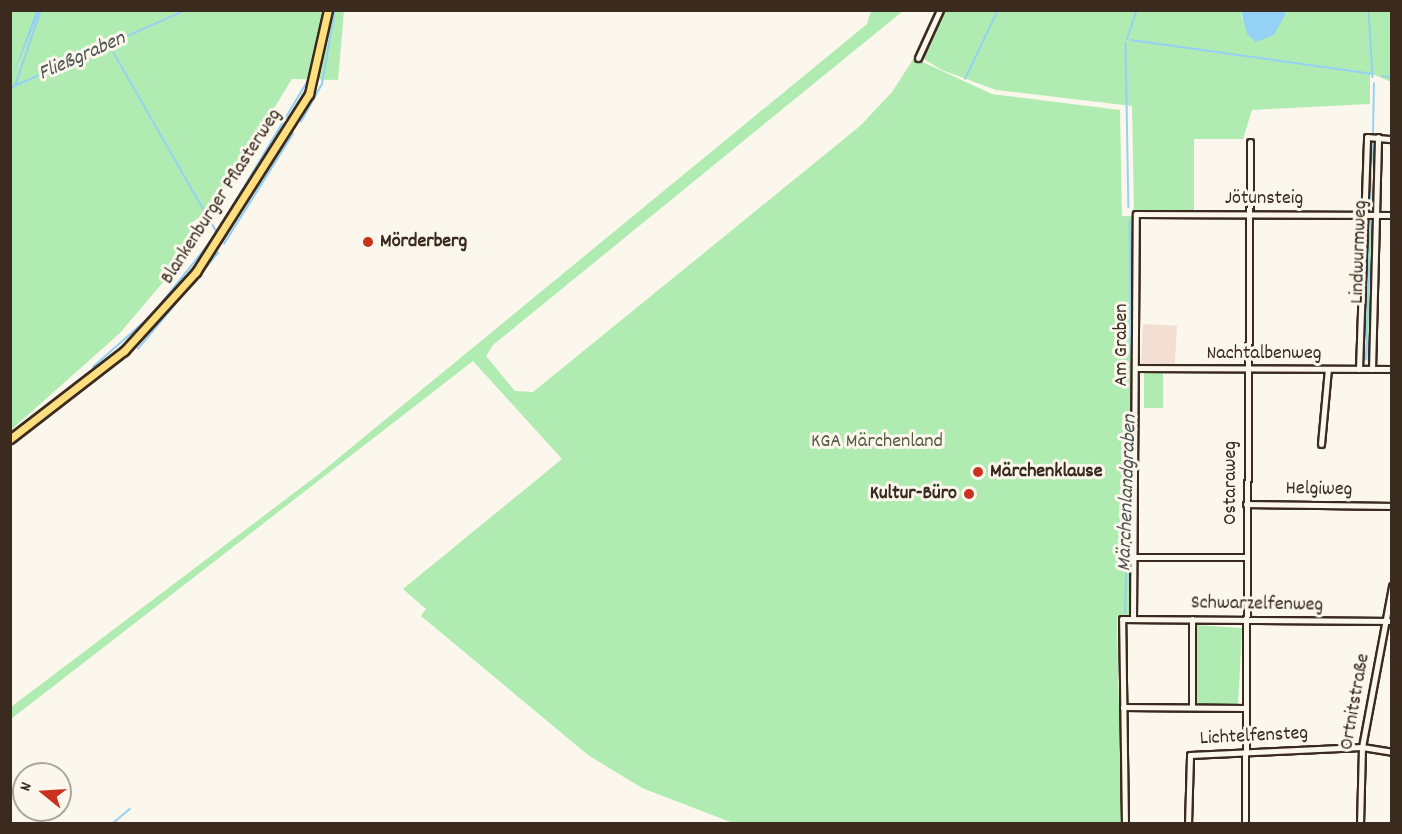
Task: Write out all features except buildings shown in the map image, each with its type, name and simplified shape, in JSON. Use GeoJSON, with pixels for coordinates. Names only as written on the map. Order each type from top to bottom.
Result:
{"type":"FeatureCollection","features":[{"type":"Feature","properties":{"kind":"main road","name":"Blankenburger Pflasterweg"},"geometry":{"type":"LineString","coordinates":[[10,439],[124,351],[196,272],[309,94],[328,10]]}},
{"type":"Feature","properties":{"kind":"street"},"geometry":{"type":"LineString","coordinates":[[918,58],[940,10]]}},
{"type":"Feature","properties":{"kind":"street","name":"Lindwurmweg"},"geometry":{"type":"LineString","coordinates":[[1359,369],[1367,137],[1378,137],[1372,369]]}},
{"type":"Feature","properties":{"kind":"street"},"geometry":{"type":"LineString","coordinates":[[1378,137],[1392,139]]}},
{"type":"Feature","properties":{"kind":"street","name":"Ostaraweg"},"geometry":{"type":"LineString","coordinates":[[1245,824],[1247,214],[1250,142]]}},
{"type":"Feature","properties":{"kind":"street","name":"Jötunsteig"},"geometry":{"type":"LineString","coordinates":[[1136,214],[1392,215]]}},
{"type":"Feature","properties":{"kind":"street","name":"Am Graben"},"geometry":{"type":"LineString","coordinates":[[1133,619],[1137,368],[1136,214]]}},
{"type":"Feature","properties":{"kind":"street","name":"Nachtalbenweg"},"geometry":{"type":"LineString","coordinates":[[1137,368],[1392,369]]}},
{"type":"Feature","properties":{"kind":"street"},"geometry":{"type":"LineString","coordinates":[[1321,444],[1328,369]]}},
{"type":"Feature","properties":{"kind":"street","name":"Helgiweg"},"geometry":{"type":"LineString","coordinates":[[1246,504],[1392,506]]}},
{"type":"Feature","properties":{"kind":"street"},"geometry":{"type":"LineString","coordinates":[[1135,557],[1246,557]]}},
{"type":"Feature","properties":{"kind":"street","name":"Ortnitstraße"},"geometry":{"type":"LineString","coordinates":[[1360,824],[1362,747],[1388,621],[1392,586]]}},
{"type":"Feature","properties":{"kind":"street","name":"Schwarzelfenweg"},"geometry":{"type":"LineString","coordinates":[[1123,707],[1122,619],[1388,621]]}},
{"type":"Feature","properties":{"kind":"street"},"geometry":{"type":"LineString","coordinates":[[1192,619],[1192,707]]}},
{"type":"Feature","properties":{"kind":"street"},"geometry":{"type":"LineString","coordinates":[[1125,824],[1123,707],[1245,708]]}},
{"type":"Feature","properties":{"kind":"street","name":"Lichtelfensteg"},"geometry":{"type":"LineString","coordinates":[[1188,824],[1190,755],[1362,747],[1392,752]]}},
{"type":"Feature","properties":{"kind":"shaded area"},"geometry":{"type":"Polygon","coordinates":[[[1143,324],[1177,326],[1175,368],[1141,366],[1143,324]]]}},
{"type":"Feature","properties":{"kind":"green space"},"geometry":{"type":"Polygon","coordinates":[[[11,11],[344,11],[338,80],[292,79],[212,209],[191,223],[198,241],[120,333],[11,430],[11,11]]]}},
{"type":"Feature","properties":{"kind":"green space","name":"KGA Märchenland"},"geometry":{"type":"Polygon","coordinates":[[[871,11],[903,11],[493,345],[486,356],[515,391],[533,392],[860,126],[892,92],[914,58],[992,94],[1120,110],[1122,216],[1133,216],[1135,367],[1131,617],[1117,617],[1122,823],[733,823],[642,788],[588,755],[421,616],[426,609],[403,589],[562,459],[473,361],[11,719],[11,707],[319,474],[867,24],[871,11]]]}},
{"type":"Feature","properties":{"kind":"green space"},"geometry":{"type":"Polygon","coordinates":[[[943,11],[1241,11],[1242,19],[1285,15],[1285,11],[1391,11],[1391,82],[1370,73],[1370,104],[1252,110],[1243,139],[1194,139],[1194,212],[1134,211],[1132,106],[996,90],[942,70],[922,58],[943,11]]]}},
{"type":"Feature","properties":{"kind":"green space"},"geometry":{"type":"Polygon","coordinates":[[[1370,138],[1376,139],[1364,213],[1358,212],[1370,138]]]}},
{"type":"Feature","properties":{"kind":"green space"},"geometry":{"type":"Polygon","coordinates":[[[1370,217],[1375,220],[1367,367],[1365,222],[1370,217]]]}},
{"type":"Feature","properties":{"kind":"green space"},"geometry":{"type":"Polygon","coordinates":[[[1144,373],[1163,373],[1163,408],[1144,408],[1144,373]]]}},
{"type":"Feature","properties":{"kind":"green space"},"geometry":{"type":"Polygon","coordinates":[[[1195,625],[1242,628],[1238,706],[1200,705],[1194,699],[1195,625]]]}},
{"type":"Feature","properties":{"kind":"water"},"geometry":{"type":"Polygon","coordinates":[[[36,11],[40,11],[12,77],[36,11]]]}},
{"type":"Feature","properties":{"kind":"water"},"geometry":{"type":"Polygon","coordinates":[[[1241,11],[1285,11],[1285,15],[1274,35],[1256,42],[1247,34],[1241,11]]]}},
{"type":"Feature","properties":{"kind":"waterway"},"geometry":{"type":"LineString","coordinates":[[15,86],[41,10]]}},
{"type":"Feature","properties":{"kind":"waterway","name":"Fließgraben"},"geometry":{"type":"LineString","coordinates":[[10,88],[186,10]]}},
{"type":"Feature","properties":{"kind":"waterway"},"geometry":{"type":"LineString","coordinates":[[320,30],[323,10]]}},
{"type":"Feature","properties":{"kind":"waterway"},"geometry":{"type":"LineString","coordinates":[[301,122],[322,84],[335,10]]}},
{"type":"Feature","properties":{"kind":"waterway"},"geometry":{"type":"LineString","coordinates":[[965,79],[998,10]]}},
{"type":"Feature","properties":{"kind":"waterway","name":"Märchenlandgraben"},"geometry":{"type":"LineString","coordinates":[[1127,39],[1137,10]]}},
{"type":"Feature","properties":{"kind":"waterway"},"geometry":{"type":"LineString","coordinates":[[1369,10],[1373,77]]}},
{"type":"Feature","properties":{"kind":"waterway"},"geometry":{"type":"LineString","coordinates":[[1131,40],[1373,74]]}},
{"type":"Feature","properties":{"kind":"waterway","name":"Märchenlandgraben"},"geometry":{"type":"LineString","coordinates":[[1126,43],[1129,207]]}},
{"type":"Feature","properties":{"kind":"waterway"},"geometry":{"type":"LineString","coordinates":[[114,53],[205,212]]}},
{"type":"Feature","properties":{"kind":"waterway"},"geometry":{"type":"LineString","coordinates":[[1382,76],[1392,77]]}},
{"type":"Feature","properties":{"kind":"waterway"},"geometry":{"type":"LineString","coordinates":[[208,217],[217,232],[309,79]]}},
{"type":"Feature","properties":{"kind":"waterway"},"geometry":{"type":"LineString","coordinates":[[1373,134],[1374,84]]}},
{"type":"Feature","properties":{"kind":"waterway"},"geometry":{"type":"LineString","coordinates":[[224,244],[293,134]]}},
{"type":"Feature","properties":{"kind":"waterway"},"geometry":{"type":"LineString","coordinates":[[1370,209],[1372,140]]}},
{"type":"Feature","properties":{"kind":"waterway"},"geometry":{"type":"LineString","coordinates":[[1366,360],[1370,219]]}},
{"type":"Feature","properties":{"kind":"waterway","name":"Märchenlandgraben"},"geometry":{"type":"LineString","coordinates":[[1130,220],[1132,365]]}},
{"type":"Feature","properties":{"kind":"waterway"},"geometry":{"type":"LineString","coordinates":[[93,367],[152,315],[211,241]]}},
{"type":"Feature","properties":{"kind":"waterway"},"geometry":{"type":"LineString","coordinates":[[138,349],[218,253]]}},
{"type":"Feature","properties":{"kind":"waterway","name":"Märchenlandgraben"},"geometry":{"type":"LineString","coordinates":[[1125,613],[1132,372]]}},
{"type":"Feature","properties":{"kind":"waterway"},"geometry":{"type":"LineString","coordinates":[[112,824],[130,809]]}},
{"type":"Feature","properties":{"kind":"place","name":"Mörderberg"},"geometry":{"type":"Point","coordinates":[368,242]}},
{"type":"Feature","properties":{"kind":"place","name":"Märchenklause"},"geometry":{"type":"Point","coordinates":[978,472]}},
{"type":"Feature","properties":{"kind":"place","name":"Kultur-Büro"},"geometry":{"type":"Point","coordinates":[969,494]}}]}
